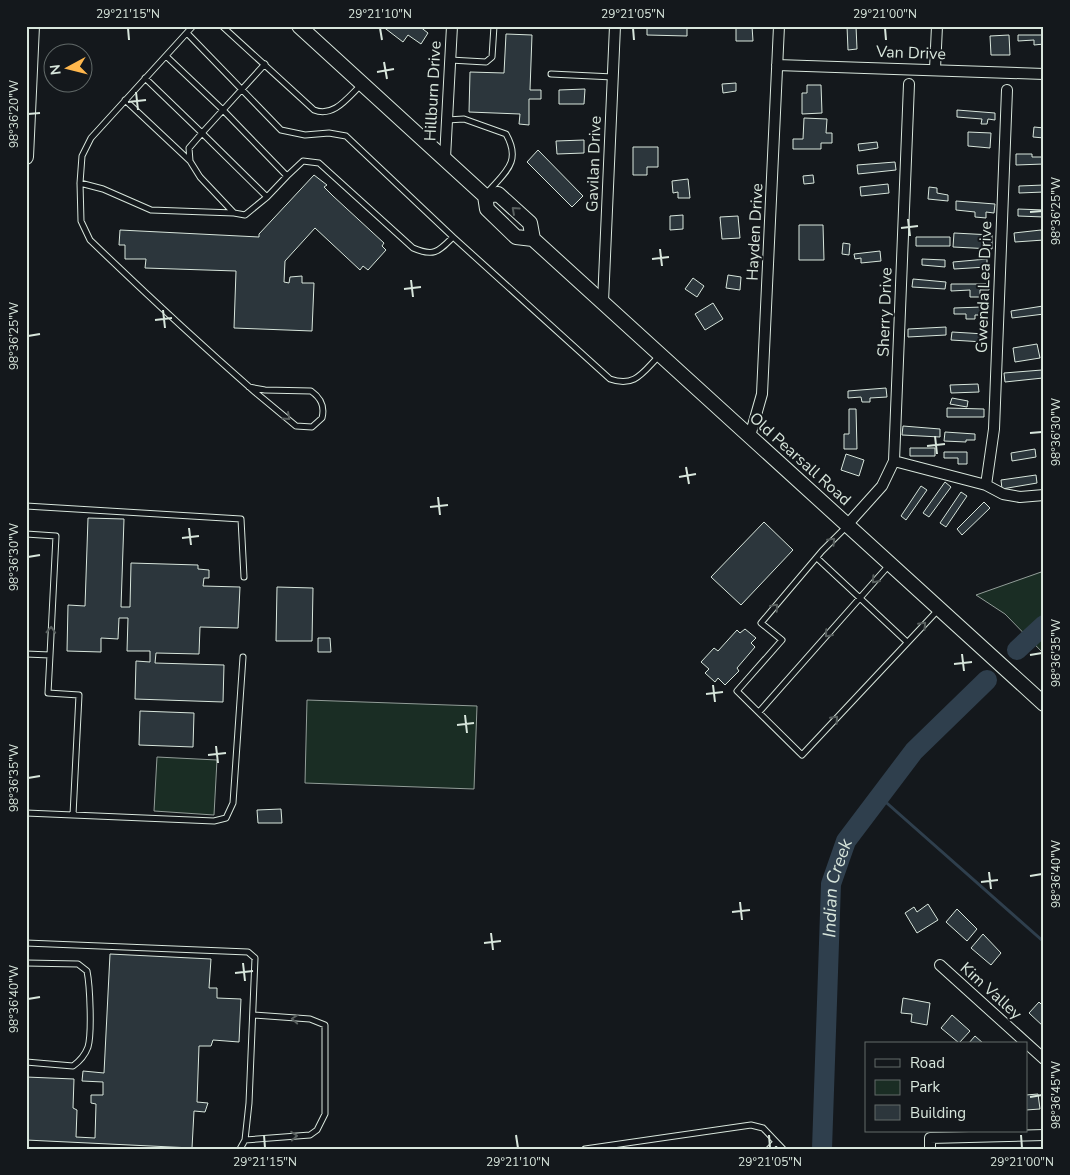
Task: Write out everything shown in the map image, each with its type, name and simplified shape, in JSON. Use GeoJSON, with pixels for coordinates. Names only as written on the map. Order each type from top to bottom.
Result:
{"type":"FeatureCollection","features":[{"type":"Feature","properties":{"kind":"main road"},"geometry":{"type":"LineString","coordinates":[[26,157],[32,26]]}},
{"type":"Feature","properties":{"kind":"main road","name":"Old Pearsall Road"},"geometry":{"type":"LineString","coordinates":[[299,26],[485,196],[486,209],[516,237],[534,239]]}},
{"type":"Feature","properties":{"kind":"main road","name":"Old Pearsall Road"},"geometry":{"type":"LineString","coordinates":[[485,196],[498,194],[530,223],[534,239],[660,356],[1044,704]]}},
{"type":"Feature","properties":{"kind":"street","name":"Hillburn Drive"},"geometry":{"type":"LineString","coordinates":[[445,158],[452,26]]}},
{"type":"Feature","properties":{"kind":"street","name":"Gavilan Drive"},"geometry":{"type":"LineString","coordinates":[[603,302],[615,26]]}},
{"type":"Feature","properties":{"kind":"street","name":"Hayden Drive"},"geometry":{"type":"LineString","coordinates":[[750,436],[762,394],[779,26]]}},
{"type":"Feature","properties":{"kind":"street"},"geometry":{"type":"LineString","coordinates":[[936,69],[938,26]]}},
{"type":"Feature","properties":{"kind":"street","name":"Van Drive"},"geometry":{"type":"LineString","coordinates":[[777,64],[1044,74]]}},
{"type":"Feature","properties":{"kind":"street","name":"Sherry Drive"},"geometry":{"type":"LineString","coordinates":[[848,525],[882,486],[894,461],[909,84]]}},
{"type":"Feature","properties":{"kind":"street","name":"Gwenda Lea Drive"},"geometry":{"type":"LineString","coordinates":[[986,485],[994,429],[1007,90]]}},
{"type":"Feature","properties":{"kind":"street"},"geometry":{"type":"LineString","coordinates":[[894,461],[986,485],[1004,494],[1020,497],[1044,495]]}},
{"type":"Feature","properties":{"kind":"street","name":"Kim Valley"},"geometry":{"type":"LineString","coordinates":[[940,965],[1025,1042]]}},
{"type":"Feature","properties":{"kind":"street","name":"Kim Valley"},"geometry":{"type":"LineString","coordinates":[[1028,1045],[1044,1059]]}},
{"type":"Feature","properties":{"kind":"street"},"geometry":{"type":"LineString","coordinates":[[930,1149],[930,1138],[1044,1135]]}},
{"type":"Feature","properties":{"kind":"lane"},"geometry":{"type":"LineString","coordinates":[[193,26],[91,138],[82,156],[80,221],[90,240],[249,387],[296,426],[312,427],[322,418],[323,405],[321,400],[311,391],[265,390],[249,387]]}},
{"type":"Feature","properties":{"kind":"lane"},"geometry":{"type":"LineString","coordinates":[[222,26],[314,110],[323,113],[333,110],[362,84]]}},
{"type":"Feature","properties":{"kind":"lane"},"geometry":{"type":"LineString","coordinates":[[450,60],[486,62],[492,58],[494,26]]}},
{"type":"Feature","properties":{"kind":"lane"},"geometry":{"type":"LineString","coordinates":[[187,33],[282,130],[305,135],[329,133],[346,136],[453,237],[610,379],[622,383],[636,379],[660,356]]}},
{"type":"Feature","properties":{"kind":"lane"},"geometry":{"type":"LineString","coordinates":[[166,56],[223,110],[287,176]]}},
{"type":"Feature","properties":{"kind":"lane"},"geometry":{"type":"LineString","coordinates":[[190,161],[189,148],[244,90],[265,64]]}},
{"type":"Feature","properties":{"kind":"lane"},"geometry":{"type":"LineString","coordinates":[[551,74],[613,77]]}},
{"type":"Feature","properties":{"kind":"lane"},"geometry":{"type":"LineString","coordinates":[[146,78],[267,197]]}},
{"type":"Feature","properties":{"kind":"lane"},"geometry":{"type":"LineString","coordinates":[[125,100],[190,161],[200,177],[234,213]]}},
{"type":"Feature","properties":{"kind":"lane"},"geometry":{"type":"LineString","coordinates":[[447,120],[464,119],[506,134],[514,147],[512,163],[485,196]]}},
{"type":"Feature","properties":{"kind":"lane"},"geometry":{"type":"LineString","coordinates":[[80,183],[103,189],[151,210],[245,215],[267,197],[304,161],[319,163],[413,248],[426,254],[438,252],[453,237]]}},
{"type":"Feature","properties":{"kind":"lane"},"geometry":{"type":"LineString","coordinates":[[26,506],[241,519],[244,577]]}},
{"type":"Feature","properties":{"kind":"lane"},"geometry":{"type":"LineString","coordinates":[[848,525],[761,623],[782,640],[737,691],[802,755],[939,608]]}},
{"type":"Feature","properties":{"kind":"lane"},"geometry":{"type":"LineString","coordinates":[[26,534],[56,536],[48,693],[79,695],[73,815]]}},
{"type":"Feature","properties":{"kind":"lane"},"geometry":{"type":"LineString","coordinates":[[817,558],[907,642]]}},
{"type":"Feature","properties":{"kind":"lane"},"geometry":{"type":"LineString","coordinates":[[759,712],[890,564]]}},
{"type":"Feature","properties":{"kind":"lane"},"geometry":{"type":"LineString","coordinates":[[26,654],[50,655]]}},
{"type":"Feature","properties":{"kind":"lane"},"geometry":{"type":"LineString","coordinates":[[26,813],[214,821],[226,818],[233,802],[243,657]]}},
{"type":"Feature","properties":{"kind":"lane"},"geometry":{"type":"LineString","coordinates":[[26,943],[248,952],[255,958],[245,1140],[240,1149]]}},
{"type":"Feature","properties":{"kind":"lane"},"geometry":{"type":"LineString","coordinates":[[26,963],[78,964],[87,971],[90,984],[88,1046],[81,1060],[73,1066],[26,1062]]}},
{"type":"Feature","properties":{"kind":"lane"},"geometry":{"type":"LineString","coordinates":[[245,1140],[310,1135],[317,1130],[325,1114],[325,1025],[310,1020],[253,1016]]}},
{"type":"Feature","properties":{"kind":"lane"},"geometry":{"type":"LineString","coordinates":[[586,1149],[751,1125],[763,1128],[783,1149]]}},
{"type":"Feature","properties":{"kind":"lane"},"geometry":{"type":"LineString","coordinates":[[769,1149],[776,1142]]}},
{"type":"Feature","properties":{"kind":"green space"},"geometry":{"type":"Polygon","coordinates":[[[1044,571],[1044,654],[1005,614],[976,595],[1044,571]]]}},
{"type":"Feature","properties":{"kind":"green space"},"geometry":{"type":"Polygon","coordinates":[[[307,700],[477,706],[474,789],[305,783],[307,700]]]}},
{"type":"Feature","properties":{"kind":"green space"},"geometry":{"type":"Polygon","coordinates":[[[157,757],[217,760],[214,815],[154,811],[157,757]]]}},
{"type":"Feature","properties":{"kind":"building"},"geometry":{"type":"Polygon","coordinates":[[[382,26],[419,26],[428,33],[421,44],[408,35],[403,42],[382,26]]]}},
{"type":"Feature","properties":{"kind":"building"},"geometry":{"type":"Polygon","coordinates":[[[647,26],[687,26],[687,36],[647,35],[647,26]]]}},
{"type":"Feature","properties":{"kind":"building"},"geometry":{"type":"Polygon","coordinates":[[[736,26],[752,26],[753,41],[736,41],[736,26]]]}},
{"type":"Feature","properties":{"kind":"building"},"geometry":{"type":"Polygon","coordinates":[[[847,26],[856,26],[857,49],[848,50],[847,26]]]}},
{"type":"Feature","properties":{"kind":"building"},"geometry":{"type":"Polygon","coordinates":[[[506,34],[532,35],[530,90],[541,90],[541,99],[529,99],[529,125],[519,124],[520,114],[469,112],[470,72],[504,73],[506,34]]]}},
{"type":"Feature","properties":{"kind":"building"},"geometry":{"type":"Polygon","coordinates":[[[1009,35],[1010,55],[991,55],[990,36],[1009,35]]]}},
{"type":"Feature","properties":{"kind":"building"},"geometry":{"type":"Polygon","coordinates":[[[1018,35],[1044,35],[1044,44],[1034,45],[1034,40],[1018,41],[1018,35]]]}},
{"type":"Feature","properties":{"kind":"building"},"geometry":{"type":"Polygon","coordinates":[[[736,83],[736,91],[723,93],[722,84],[736,83]]]}},
{"type":"Feature","properties":{"kind":"building"},"geometry":{"type":"Polygon","coordinates":[[[807,85],[821,85],[822,113],[802,114],[802,93],[807,93],[807,85]]]}},
{"type":"Feature","properties":{"kind":"building"},"geometry":{"type":"Polygon","coordinates":[[[585,89],[584,104],[559,104],[559,90],[585,89]]]}},
{"type":"Feature","properties":{"kind":"building"},"geometry":{"type":"Polygon","coordinates":[[[957,110],[995,113],[995,120],[988,119],[987,124],[981,124],[982,119],[957,117],[957,110]]]}},
{"type":"Feature","properties":{"kind":"building"},"geometry":{"type":"Polygon","coordinates":[[[804,118],[827,119],[826,133],[832,133],[832,143],[821,143],[821,149],[793,149],[793,139],[803,139],[804,118]]]}},
{"type":"Feature","properties":{"kind":"building"},"geometry":{"type":"Polygon","coordinates":[[[1034,127],[1044,128],[1044,138],[1033,137],[1034,127]]]}},
{"type":"Feature","properties":{"kind":"building"},"geometry":{"type":"Polygon","coordinates":[[[968,132],[991,133],[990,148],[968,146],[968,132]]]}},
{"type":"Feature","properties":{"kind":"building"},"geometry":{"type":"Polygon","coordinates":[[[584,140],[584,153],[557,154],[556,141],[584,140]]]}},
{"type":"Feature","properties":{"kind":"building"},"geometry":{"type":"Polygon","coordinates":[[[877,142],[878,148],[859,151],[858,144],[877,142]]]}},
{"type":"Feature","properties":{"kind":"building"},"geometry":{"type":"Polygon","coordinates":[[[633,147],[658,147],[658,167],[647,167],[647,175],[633,175],[633,147]]]}},
{"type":"Feature","properties":{"kind":"building"},"geometry":{"type":"Polygon","coordinates":[[[538,150],[583,196],[572,207],[527,162],[538,150]]]}},
{"type":"Feature","properties":{"kind":"building"},"geometry":{"type":"Polygon","coordinates":[[[1016,154],[1032,154],[1032,157],[1044,157],[1044,164],[1016,165],[1016,154]]]}},
{"type":"Feature","properties":{"kind":"building"},"geometry":{"type":"Polygon","coordinates":[[[895,162],[896,170],[858,174],[857,165],[895,162]]]}},
{"type":"Feature","properties":{"kind":"building"},"geometry":{"type":"Polygon","coordinates":[[[314,175],[327,185],[324,187],[384,243],[382,246],[386,250],[368,270],[363,266],[360,270],[315,228],[285,261],[284,282],[289,283],[290,277],[302,276],[302,283],[314,283],[312,331],[234,328],[236,271],[145,268],[146,259],[125,259],[125,245],[119,245],[120,230],[259,237],[259,234],[314,175]]]}},
{"type":"Feature","properties":{"kind":"building"},"geometry":{"type":"Polygon","coordinates":[[[813,175],[814,183],[804,184],[803,176],[813,175]]]}},
{"type":"Feature","properties":{"kind":"building"},"geometry":{"type":"Polygon","coordinates":[[[688,179],[690,198],[678,198],[678,192],[673,193],[672,181],[688,179]]]}},
{"type":"Feature","properties":{"kind":"building"},"geometry":{"type":"Polygon","coordinates":[[[888,184],[889,193],[861,196],[860,187],[888,184]]]}},
{"type":"Feature","properties":{"kind":"building"},"geometry":{"type":"Polygon","coordinates":[[[1044,185],[1044,192],[1019,193],[1019,186],[1044,185]]]}},
{"type":"Feature","properties":{"kind":"building"},"geometry":{"type":"Polygon","coordinates":[[[929,187],[937,188],[937,193],[948,195],[948,201],[928,199],[929,187]]]}},
{"type":"Feature","properties":{"kind":"building"},"geometry":{"type":"Polygon","coordinates":[[[956,201],[995,204],[994,213],[986,212],[986,218],[975,217],[975,212],[956,210],[956,201]]]}},
{"type":"Feature","properties":{"kind":"building"},"geometry":{"type":"Polygon","coordinates":[[[1018,209],[1044,210],[1044,217],[1018,216],[1018,209]]]}},
{"type":"Feature","properties":{"kind":"building"},"geometry":{"type":"Polygon","coordinates":[[[683,215],[683,229],[670,230],[670,216],[683,215]]]}},
{"type":"Feature","properties":{"kind":"building"},"geometry":{"type":"Polygon","coordinates":[[[738,216],[740,238],[722,239],[720,217],[738,216]]]}},
{"type":"Feature","properties":{"kind":"building"},"geometry":{"type":"Polygon","coordinates":[[[799,225],[823,225],[824,260],[799,260],[799,225]]]}},
{"type":"Feature","properties":{"kind":"building"},"geometry":{"type":"Polygon","coordinates":[[[1041,230],[1044,240],[1015,242],[1014,233],[1041,230]]]}},
{"type":"Feature","properties":{"kind":"building"},"geometry":{"type":"Polygon","coordinates":[[[954,233],[992,235],[992,249],[953,247],[954,233]]]}},
{"type":"Feature","properties":{"kind":"building"},"geometry":{"type":"Polygon","coordinates":[[[916,237],[950,237],[950,246],[916,246],[916,237]]]}},
{"type":"Feature","properties":{"kind":"building"},"geometry":{"type":"Polygon","coordinates":[[[843,243],[850,244],[849,255],[842,254],[843,243]]]}},
{"type":"Feature","properties":{"kind":"building"},"geometry":{"type":"Polygon","coordinates":[[[880,251],[881,261],[861,263],[861,258],[855,259],[854,254],[880,251]]]}},
{"type":"Feature","properties":{"kind":"building"},"geometry":{"type":"Polygon","coordinates":[[[922,259],[945,260],[945,267],[922,265],[922,259]]]}},
{"type":"Feature","properties":{"kind":"building"},"geometry":{"type":"Polygon","coordinates":[[[987,259],[987,267],[954,269],[953,262],[987,259]]]}},
{"type":"Feature","properties":{"kind":"building"},"geometry":{"type":"Polygon","coordinates":[[[728,275],[741,277],[740,290],[726,288],[728,275]]]}},
{"type":"Feature","properties":{"kind":"building"},"geometry":{"type":"Polygon","coordinates":[[[693,278],[704,286],[697,297],[685,289],[693,278]]]}},
{"type":"Feature","properties":{"kind":"building"},"geometry":{"type":"Polygon","coordinates":[[[913,279],[946,282],[945,289],[912,287],[913,279]]]}},
{"type":"Feature","properties":{"kind":"building"},"geometry":{"type":"Polygon","coordinates":[[[951,284],[989,284],[989,290],[980,290],[980,297],[970,297],[970,290],[951,291],[951,284]]]}},
{"type":"Feature","properties":{"kind":"building"},"geometry":{"type":"Polygon","coordinates":[[[713,303],[723,319],[705,330],[695,314],[713,303]]]}},
{"type":"Feature","properties":{"kind":"building"},"geometry":{"type":"Polygon","coordinates":[[[1043,306],[1044,314],[1012,318],[1011,311],[1043,306]]]}},
{"type":"Feature","properties":{"kind":"building"},"geometry":{"type":"Polygon","coordinates":[[[982,307],[982,315],[975,315],[975,319],[966,319],[966,314],[954,314],[954,308],[982,307]]]}},
{"type":"Feature","properties":{"kind":"building"},"geometry":{"type":"Polygon","coordinates":[[[946,327],[946,335],[908,337],[908,329],[946,327]]]}},
{"type":"Feature","properties":{"kind":"building"},"geometry":{"type":"Polygon","coordinates":[[[952,332],[985,334],[984,342],[951,340],[952,332]]]}},
{"type":"Feature","properties":{"kind":"building"},"geometry":{"type":"Polygon","coordinates":[[[1037,344],[1040,358],[1015,362],[1013,348],[1037,344]]]}},
{"type":"Feature","properties":{"kind":"building"},"geometry":{"type":"Polygon","coordinates":[[[1042,370],[1043,378],[1005,382],[1004,373],[1042,370]]]}},
{"type":"Feature","properties":{"kind":"building"},"geometry":{"type":"Polygon","coordinates":[[[978,384],[979,392],[951,393],[950,385],[978,384]]]}},
{"type":"Feature","properties":{"kind":"building"},"geometry":{"type":"Polygon","coordinates":[[[886,388],[887,397],[870,398],[870,402],[862,402],[861,397],[848,398],[848,391],[886,388]]]}},
{"type":"Feature","properties":{"kind":"building"},"geometry":{"type":"Polygon","coordinates":[[[952,398],[968,401],[967,407],[950,404],[952,398]]]}},
{"type":"Feature","properties":{"kind":"building"},"geometry":{"type":"Polygon","coordinates":[[[947,408],[984,409],[984,417],[947,417],[947,408]]]}},
{"type":"Feature","properties":{"kind":"building"},"geometry":{"type":"Polygon","coordinates":[[[849,409],[856,409],[857,449],[844,449],[844,434],[849,434],[849,409]]]}},
{"type":"Feature","properties":{"kind":"building"},"geometry":{"type":"Polygon","coordinates":[[[903,426],[940,429],[940,437],[902,435],[903,426]]]}},
{"type":"Feature","properties":{"kind":"building"},"geometry":{"type":"Polygon","coordinates":[[[945,432],[975,434],[975,440],[966,440],[966,442],[944,441],[945,432]]]}},
{"type":"Feature","properties":{"kind":"building"},"geometry":{"type":"Polygon","coordinates":[[[910,448],[935,448],[935,456],[910,456],[910,448]]]}},
{"type":"Feature","properties":{"kind":"building"},"geometry":{"type":"Polygon","coordinates":[[[1035,449],[1036,457],[1012,461],[1011,453],[1035,449]]]}},
{"type":"Feature","properties":{"kind":"building"},"geometry":{"type":"Polygon","coordinates":[[[944,452],[967,452],[967,464],[958,464],[958,458],[944,458],[944,452]]]}},
{"type":"Feature","properties":{"kind":"building"},"geometry":{"type":"Polygon","coordinates":[[[846,454],[864,460],[859,476],[841,470],[846,454]]]}},
{"type":"Feature","properties":{"kind":"building"},"geometry":{"type":"Polygon","coordinates":[[[1036,475],[1037,483],[1002,489],[1001,480],[1036,475]]]}},
{"type":"Feature","properties":{"kind":"building"},"geometry":{"type":"Polygon","coordinates":[[[945,482],[951,487],[929,517],[923,513],[945,482]]]}},
{"type":"Feature","properties":{"kind":"building"},"geometry":{"type":"Polygon","coordinates":[[[921,486],[927,490],[906,520],[901,516],[921,486]]]}},
{"type":"Feature","properties":{"kind":"building"},"geometry":{"type":"Polygon","coordinates":[[[961,492],[967,496],[946,527],[940,523],[961,492]]]}},
{"type":"Feature","properties":{"kind":"building"},"geometry":{"type":"Polygon","coordinates":[[[984,502],[990,508],[962,535],[957,529],[984,502]]]}},
{"type":"Feature","properties":{"kind":"building"},"geometry":{"type":"Polygon","coordinates":[[[88,518],[124,519],[121,607],[130,607],[131,563],[198,565],[198,569],[209,570],[209,578],[204,578],[203,586],[240,587],[238,628],[200,627],[199,654],[156,653],[155,663],[224,665],[223,702],[135,699],[136,661],[150,662],[150,651],[127,651],[128,618],[119,618],[118,639],[101,638],[101,652],[67,651],[68,605],[85,606],[88,518]]]}},
{"type":"Feature","properties":{"kind":"building"},"geometry":{"type":"Polygon","coordinates":[[[764,522],[793,550],[741,605],[711,577],[764,522]]]}},
{"type":"Feature","properties":{"kind":"building"},"geometry":{"type":"Polygon","coordinates":[[[277,587],[313,588],[312,641],[276,641],[277,587]]]}},
{"type":"Feature","properties":{"kind":"building"},"geometry":{"type":"Polygon","coordinates":[[[745,629],[756,638],[751,643],[755,647],[737,668],[739,671],[725,685],[718,678],[715,682],[705,673],[709,669],[701,662],[714,648],[718,651],[737,630],[740,633],[745,629]]]}},
{"type":"Feature","properties":{"kind":"building"},"geometry":{"type":"Polygon","coordinates":[[[318,638],[330,638],[331,652],[318,652],[318,638]]]}},
{"type":"Feature","properties":{"kind":"building"},"geometry":{"type":"Polygon","coordinates":[[[140,711],[194,713],[193,747],[139,745],[140,711]]]}},
{"type":"Feature","properties":{"kind":"building"},"geometry":{"type":"Polygon","coordinates":[[[281,809],[282,823],[258,823],[257,810],[281,809]]]}},
{"type":"Feature","properties":{"kind":"building"},"geometry":{"type":"Polygon","coordinates":[[[928,904],[938,920],[917,933],[905,913],[914,907],[917,912],[928,904]]]}},
{"type":"Feature","properties":{"kind":"building"},"geometry":{"type":"Polygon","coordinates":[[[957,909],[977,929],[967,941],[946,922],[957,909]]]}},
{"type":"Feature","properties":{"kind":"building"},"geometry":{"type":"Polygon","coordinates":[[[983,934],[1001,953],[991,965],[971,948],[983,934]]]}},
{"type":"Feature","properties":{"kind":"building"},"geometry":{"type":"Polygon","coordinates":[[[110,954],[211,959],[209,988],[217,988],[217,998],[241,999],[239,1042],[213,1040],[211,1046],[199,1046],[197,1102],[208,1103],[205,1112],[194,1111],[192,1148],[26,1140],[26,1077],[74,1079],[73,1108],[77,1110],[76,1137],[95,1138],[96,1104],[91,1103],[91,1095],[103,1095],[103,1082],[82,1081],[83,1071],[104,1073],[110,954]]]}},
{"type":"Feature","properties":{"kind":"building"},"geometry":{"type":"Polygon","coordinates":[[[903,998],[930,1003],[927,1025],[911,1022],[912,1014],[901,1013],[903,998]]]}},
{"type":"Feature","properties":{"kind":"building"},"geometry":{"type":"Polygon","coordinates":[[[1039,1002],[1044,1007],[1044,1027],[1029,1013],[1039,1002]]]}},
{"type":"Feature","properties":{"kind":"building"},"geometry":{"type":"Polygon","coordinates":[[[952,1015],[970,1031],[958,1042],[941,1028],[952,1015]]]}},
{"type":"Feature","properties":{"kind":"building"},"geometry":{"type":"Polygon","coordinates":[[[975,1036],[982,1042],[970,1042],[975,1036]]]}},
{"type":"Feature","properties":{"kind":"building"},"geometry":{"type":"Polygon","coordinates":[[[1038,1094],[1040,1109],[1028,1110],[1028,1095],[1038,1094]]]}},
{"type":"Feature","properties":{"kind":"waterway","name":"Indian Creek"},"geometry":{"type":"LineString","coordinates":[[1017,650],[1044,625]]}},
{"type":"Feature","properties":{"kind":"waterway","name":"Indian Creek"},"geometry":{"type":"LineString","coordinates":[[822,1149],[831,884],[846,841],[914,751],[987,680]]}},
{"type":"Feature","properties":{"kind":"waterway"},"geometry":{"type":"LineString","coordinates":[[880,797],[1044,942]]}}]}
